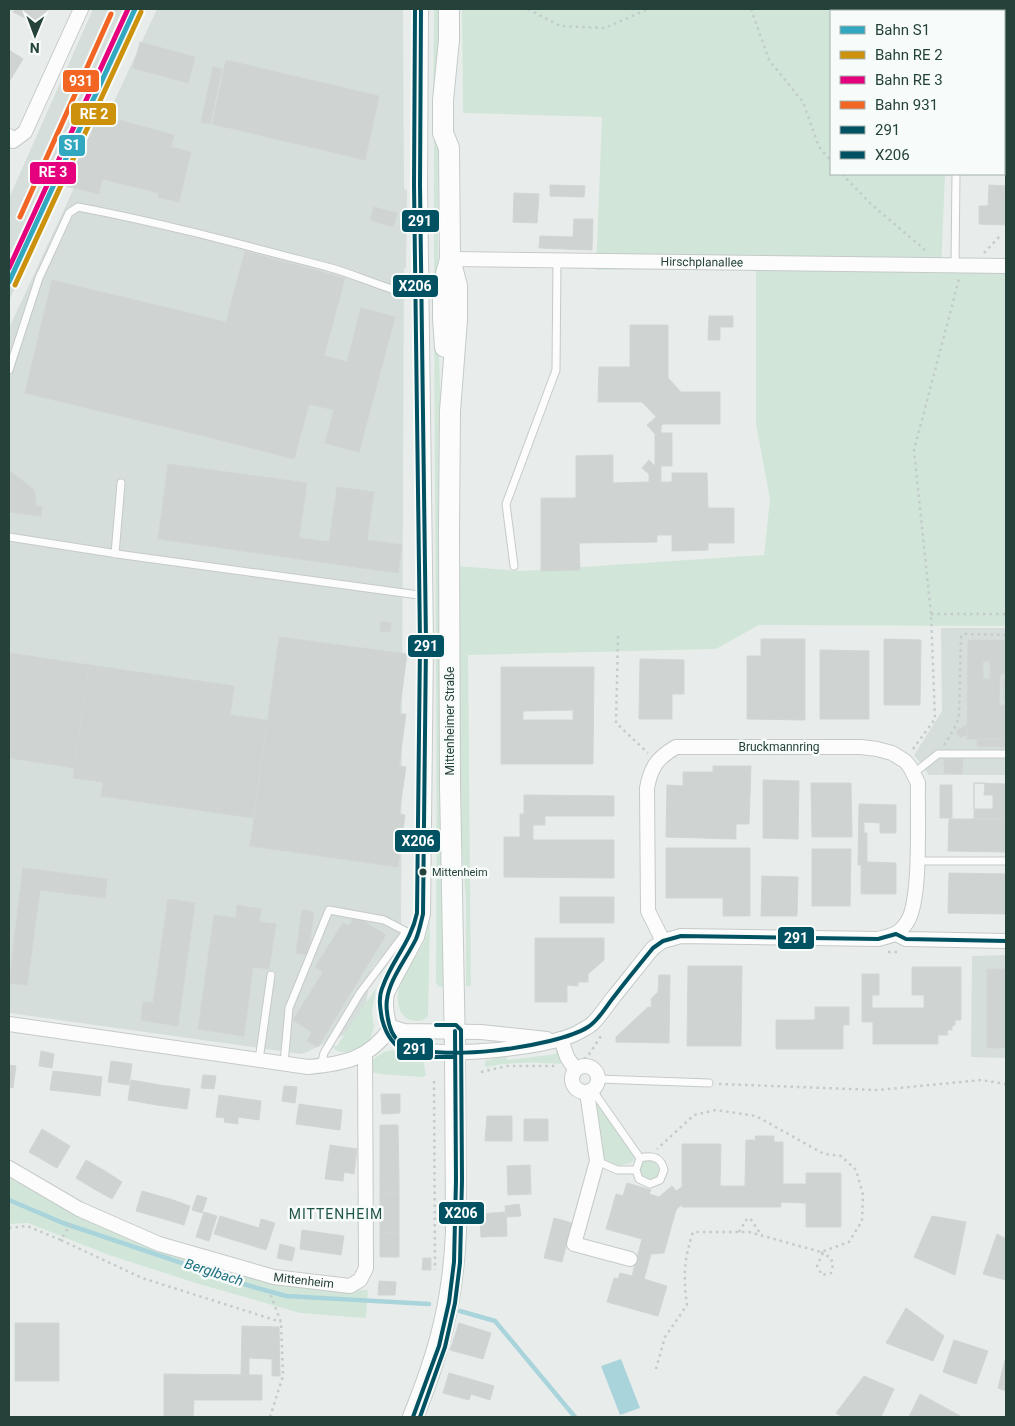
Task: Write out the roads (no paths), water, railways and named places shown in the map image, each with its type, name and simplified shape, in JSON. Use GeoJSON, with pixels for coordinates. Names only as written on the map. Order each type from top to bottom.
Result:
{"type":"FeatureCollection","features":[{"type":"Feature","properties":{"kind":"main road","name":"Mittenheimer Straße"},"geometry":{"type":"LineString","coordinates":[[449,9],[449,40],[455,99],[455,132],[449,148],[450,259],[457,286],[457,320],[450,411],[449,532],[450,776],[456,1051]]}},
{"type":"Feature","properties":{"kind":"main road"},"geometry":{"type":"LineString","coordinates":[[413,1417],[439,1346],[449,1302],[454,1262],[456,1051]]}},
{"type":"Feature","properties":{"kind":"street"},"geometry":{"type":"LineString","coordinates":[[11,138],[25,132],[81,9]]}},
{"type":"Feature","properties":{"kind":"street","name":"Mittenheimer Straße"},"geometry":{"type":"LineString","coordinates":[[420,9],[426,596],[423,914],[387,993],[386,1006],[391,1027],[401,1043],[417,1050],[456,1051]]}},
{"type":"Feature","properties":{"kind":"street","name":"Hirschplanallee"},"geometry":{"type":"LineString","coordinates":[[450,259],[1006,266]]}},
{"type":"Feature","properties":{"kind":"street","name":"Bruckmannring"},"geometry":{"type":"LineString","coordinates":[[663,941],[648,911],[647,788],[649,777],[656,761],[665,753],[676,747],[861,747],[892,753],[904,761],[914,773]]}},
{"type":"Feature","properties":{"kind":"street"},"geometry":{"type":"LineString","coordinates":[[456,1051],[523,1048],[574,1035],[592,1024],[653,948],[663,941],[681,936],[878,939],[896,934],[908,921],[916,896],[918,783],[914,773]]}},
{"type":"Feature","properties":{"kind":"street"},"geometry":{"type":"LineString","coordinates":[[896,934],[906,939],[1006,940]]}},
{"type":"Feature","properties":{"kind":"street"},"geometry":{"type":"LineString","coordinates":[[9,1024],[308,1067],[332,1066],[365,1053],[376,1046],[391,1027],[404,1031],[481,1032],[558,1040]]}},
{"type":"Feature","properties":{"kind":"street"},"geometry":{"type":"LineString","coordinates":[[558,1040],[573,1067],[572,1082],[575,1088],[580,1091],[593,1087]]}},
{"type":"Feature","properties":{"kind":"street","name":"Mittenheim"},"geometry":{"type":"LineString","coordinates":[[9,1168],[79,1208],[159,1244],[274,1277],[350,1286],[360,1280],[366,1268],[365,1053]]}},
{"type":"Feature","properties":{"kind":"street"},"geometry":{"type":"LineString","coordinates":[[573,1067],[587,1065],[597,1072],[593,1087],[597,1161],[574,1244],[630,1259]]}},
{"type":"Feature","properties":{"kind":"lane"},"geometry":{"type":"LineString","coordinates":[[956,175],[959,265]]}},
{"type":"Feature","properties":{"kind":"lane"},"geometry":{"type":"LineString","coordinates":[[9,370],[39,278],[69,213],[78,207],[211,236],[343,271],[410,294],[422,295]]}},
{"type":"Feature","properties":{"kind":"lane"},"geometry":{"type":"LineString","coordinates":[[514,566],[506,504],[556,370],[558,260]]}},
{"type":"Feature","properties":{"kind":"lane"},"geometry":{"type":"LineString","coordinates":[[115,554],[121,483]]}},
{"type":"Feature","properties":{"kind":"lane"},"geometry":{"type":"LineString","coordinates":[[9,537],[115,554],[426,596]]}},
{"type":"Feature","properties":{"kind":"lane"},"geometry":{"type":"LineString","coordinates":[[914,773],[938,754],[1006,754]]}},
{"type":"Feature","properties":{"kind":"lane"},"geometry":{"type":"LineString","coordinates":[[916,860],[1006,860]]}},
{"type":"Feature","properties":{"kind":"lane"},"geometry":{"type":"LineString","coordinates":[[284,1064],[289,1008],[329,910],[384,920],[412,935],[374,973],[350,1007],[324,1053],[321,1066]]}},
{"type":"Feature","properties":{"kind":"lane"},"geometry":{"type":"LineString","coordinates":[[259,1060],[271,975]]}},
{"type":"Feature","properties":{"kind":"lane"},"geometry":{"type":"LineString","coordinates":[[640,1158],[598,1098],[593,1087],[709,1083]]}},
{"type":"Feature","properties":{"kind":"lane"},"geometry":{"type":"LineString","coordinates":[[653,1156],[660,1160],[664,1170],[660,1180],[650,1184],[639,1179],[636,1170],[640,1158],[653,1156]]}},
{"type":"Feature","properties":{"kind":"lane"},"geometry":{"type":"LineString","coordinates":[[597,1161],[617,1170],[636,1170]]}},
{"type":"Feature","properties":{"kind":"water"},"geometry":{"type":"Polygon","coordinates":[[[621,1359],[640,1408],[620,1415],[601,1366],[621,1359]]]}},
{"type":"Feature","properties":{"kind":"waterway","name":"Berglbach"},"geometry":{"type":"LineString","coordinates":[[9,1200],[63,1223],[250,1286],[286,1296],[429,1304]]}},
{"type":"Feature","properties":{"kind":"waterway","name":"Berglbach"},"geometry":{"type":"LineString","coordinates":[[460,1311],[495,1321],[575,1417]]}},
{"type":"Feature","properties":{"kind":"rail line","name":"S1"},"geometry":{"type":"LineString","coordinates":[[9,282],[135,9]]}},
{"type":"Feature","properties":{"kind":"rail line","name":"931"},"geometry":{"type":"LineString","coordinates":[[20,217],[111,14]]}},
{"type":"Feature","properties":{"kind":"place","name":"Mittenheim"},"geometry":{"type":"Point","coordinates":[423,872]}},
{"type":"Feature","properties":{"kind":"district","name":"MITTENHEIM"},"geometry":{"type":"Point","coordinates":[336,1214]}}]}
